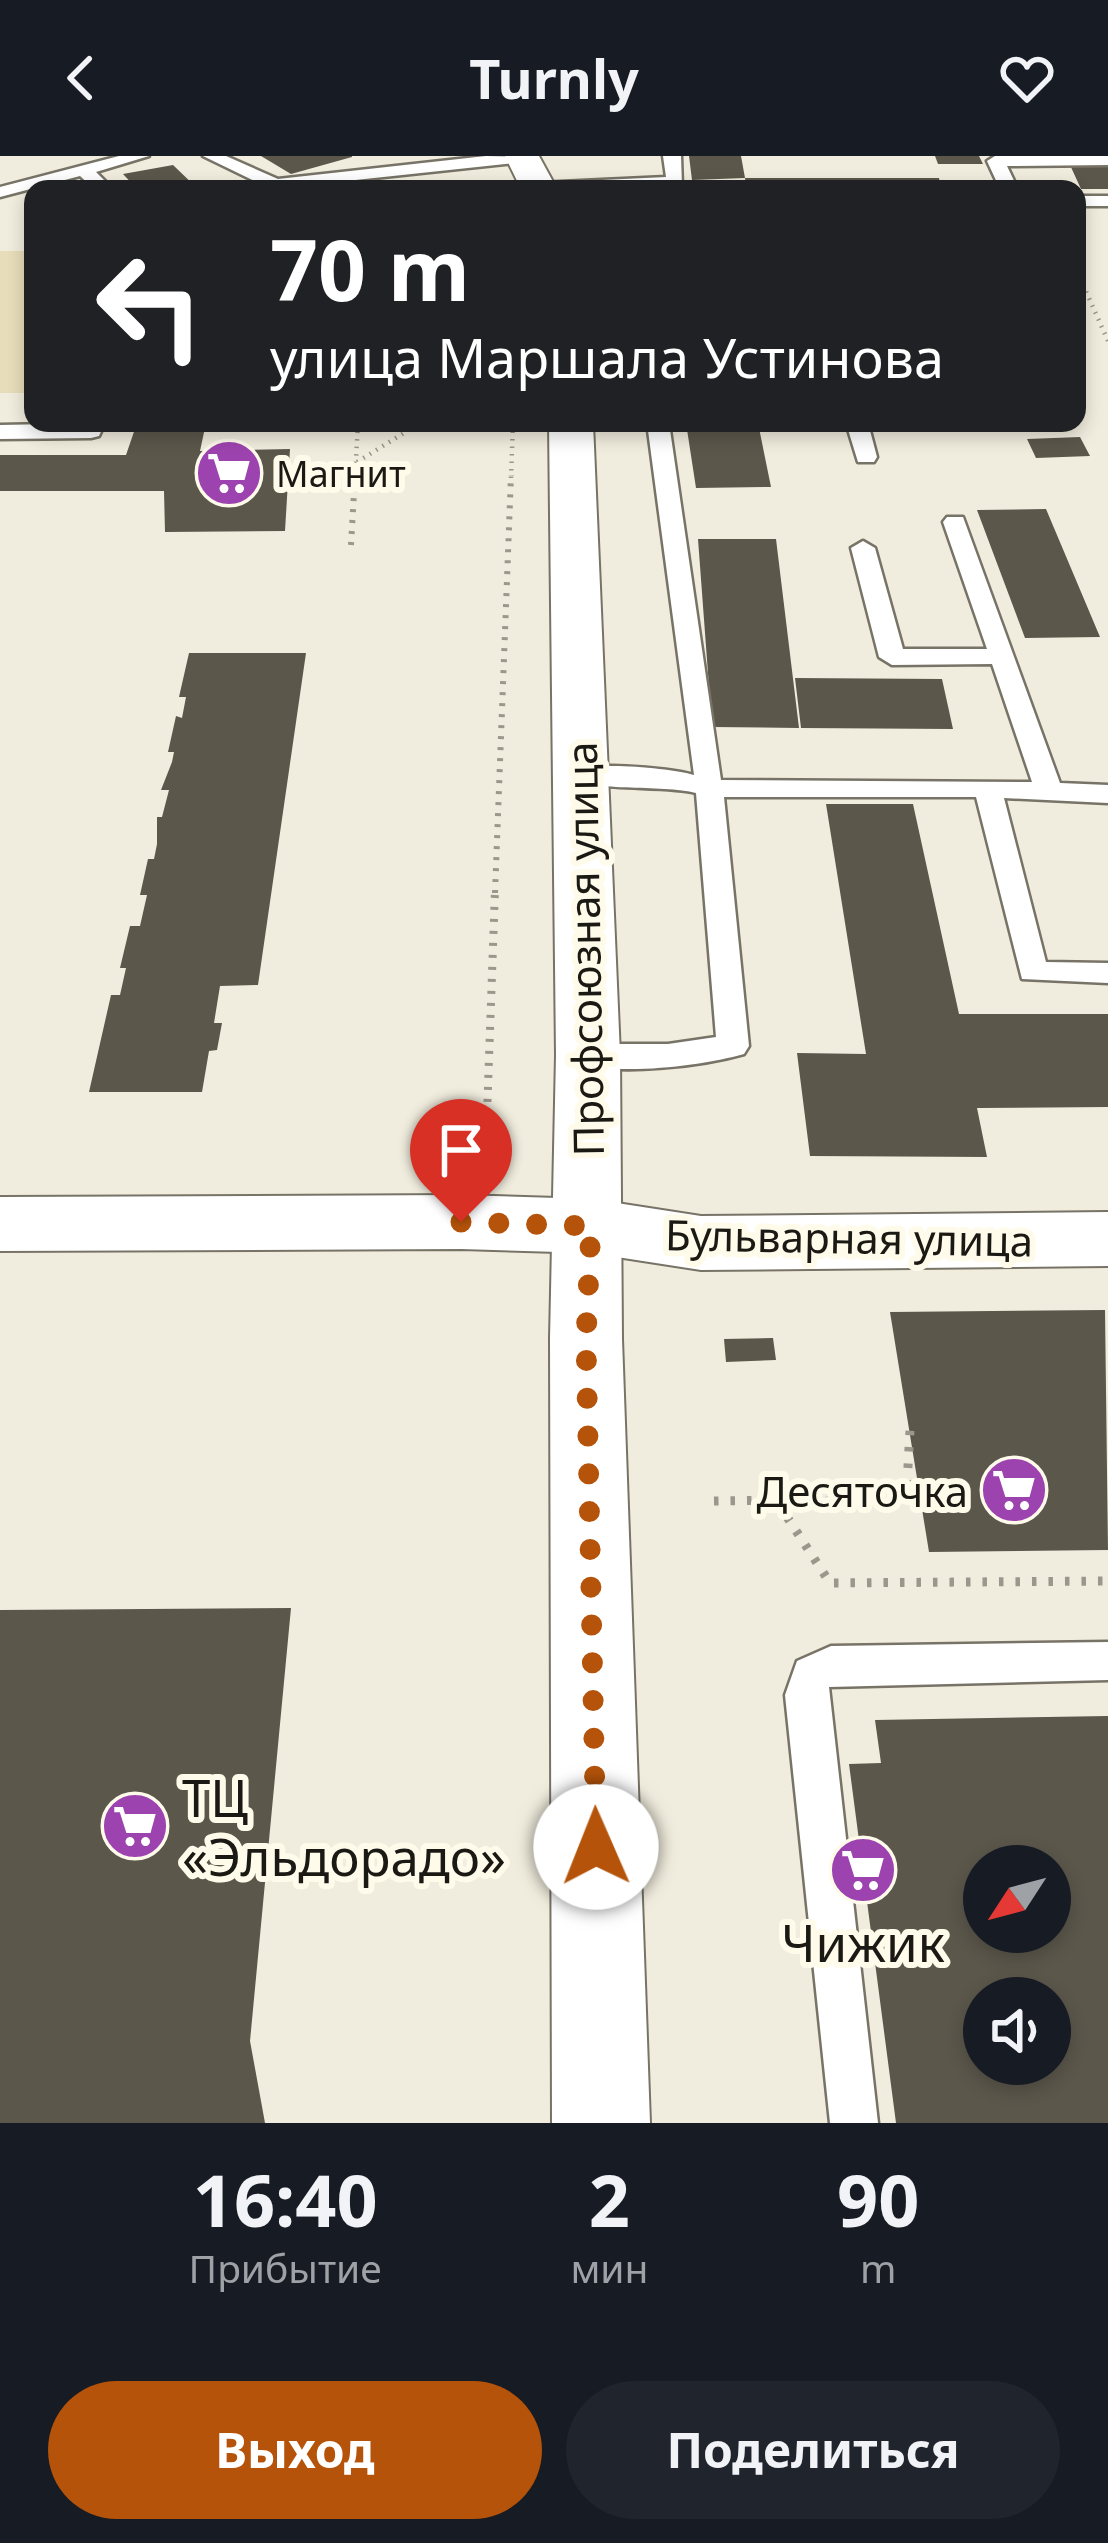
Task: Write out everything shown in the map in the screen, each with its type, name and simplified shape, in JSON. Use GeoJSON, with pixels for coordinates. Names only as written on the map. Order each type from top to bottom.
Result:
{"type":"FeatureCollection","features":[{"type":"Feature","properties":{"kind":"main road","name":"Профсоюзная улица"},"geometry":{"type":"LineString","coordinates":[[572,432],[591,1226],[586,1339],[601,2123]]}},
{"type":"Feature","properties":{"kind":"main road","name":"Бульварная улица"},"geometry":{"type":"LineString","coordinates":[[0,1224],[461,1222],[591,1226],[701,1244],[1108,1239]]}},
{"type":"Feature","properties":{"kind":"lane"},"geometry":{"type":"LineString","coordinates":[[46,180],[140,156]]}},
{"type":"Feature","properties":{"kind":"lane"},"geometry":{"type":"LineString","coordinates":[[212,156],[265,180]]}},
{"type":"Feature","properties":{"kind":"lane"},"geometry":{"type":"LineString","coordinates":[[309,180],[443,160],[522,157]]}},
{"type":"Feature","properties":{"kind":"lane"},"geometry":{"type":"LineString","coordinates":[[1005,180],[996,161],[1108,160]]}},
{"type":"Feature","properties":{"kind":"lane"},"geometry":{"type":"LineString","coordinates":[[84,170],[95,180]]}},
{"type":"Feature","properties":{"kind":"lane"},"geometry":{"type":"LineString","coordinates":[[588,1055],[668,1054],[733,1046],[709,788],[659,432]]}},
{"type":"Feature","properties":{"kind":"lane"},"geometry":{"type":"LineString","coordinates":[[859,432],[866,457]]}},
{"type":"Feature","properties":{"kind":"lane"},"geometry":{"type":"LineString","coordinates":[[956,522],[1049,791]]}},
{"type":"Feature","properties":{"kind":"lane"},"geometry":{"type":"LineString","coordinates":[[863,548],[892,657],[1003,656]]}},
{"type":"Feature","properties":{"kind":"lane"},"geometry":{"type":"LineString","coordinates":[[579,775],[673,778],[709,788],[1108,794]]}},
{"type":"Feature","properties":{"kind":"lane"},"geometry":{"type":"LineString","coordinates":[[988,789],[1033,972],[1108,973]]}},
{"type":"Feature","properties":{"kind":"lane"},"geometry":{"type":"LineString","coordinates":[[854,2123],[806,1696],[812,1675],[831,1665],[1108,1661]]}},
{"type":"Feature","properties":{"kind":"path"},"geometry":{"type":"LineString","coordinates":[[1086,291],[1108,341]]}},
{"type":"Feature","properties":{"kind":"path"},"geometry":{"type":"LineString","coordinates":[[352,545],[358,432]]}},
{"type":"Feature","properties":{"kind":"path"},"geometry":{"type":"LineString","coordinates":[[356,462],[405,432]]}},
{"type":"Feature","properties":{"kind":"path"},"geometry":{"type":"LineString","coordinates":[[463,1163],[486,1142],[513,432]]}},
{"type":"Feature","properties":{"kind":"path"},"geometry":{"type":"LineString","coordinates":[[714,1501],[906,1503],[910,1430]]}},
{"type":"Feature","properties":{"kind":"path"},"geometry":{"type":"LineString","coordinates":[[776,1500],[830,1583],[1108,1581]]}},
{"type":"Feature","properties":{"kind":"shaded area"},"geometry":{"type":"Polygon","coordinates":[[[0,251],[24,251],[24,393],[0,393],[0,251]]]}},
{"type":"Feature","properties":{"kind":"building"},"geometry":{"type":"Polygon","coordinates":[[[261,156],[352,156],[352,157],[291,174],[261,156]]]}},
{"type":"Feature","properties":{"kind":"building"},"geometry":{"type":"Polygon","coordinates":[[[689,156],[741,156],[745,178],[692,180],[689,156]]]}},
{"type":"Feature","properties":{"kind":"building"},"geometry":{"type":"Polygon","coordinates":[[[935,156],[979,156],[983,164],[938,164],[935,156]]]}},
{"type":"Feature","properties":{"kind":"building"},"geometry":{"type":"Polygon","coordinates":[[[173,165],[189,180],[129,180],[123,174],[173,165]]]}},
{"type":"Feature","properties":{"kind":"building"},"geometry":{"type":"Polygon","coordinates":[[[1070,165],[1108,165],[1108,189],[1086,189],[1086,180],[1077,180],[1070,165]]]}},
{"type":"Feature","properties":{"kind":"building"},"geometry":{"type":"Polygon","coordinates":[[[745,178],[939,180],[745,180],[745,178]]]}},
{"type":"Feature","properties":{"kind":"building"},"geometry":{"type":"Polygon","coordinates":[[[134,432],[204,432],[200,451],[290,449],[285,531],[165,532],[164,491],[0,491],[0,455],[126,455],[134,432]]]}},
{"type":"Feature","properties":{"kind":"building"},"geometry":{"type":"Polygon","coordinates":[[[687,432],[760,432],[771,487],[696,488],[687,432]]]}},
{"type":"Feature","properties":{"kind":"building"},"geometry":{"type":"Polygon","coordinates":[[[1080,437],[1090,456],[1036,458],[1027,439],[1080,437]]]}},
{"type":"Feature","properties":{"kind":"building"},"geometry":{"type":"Polygon","coordinates":[[[1046,509],[1100,637],[1025,638],[977,510],[1046,509]]]}},
{"type":"Feature","properties":{"kind":"building"},"geometry":{"type":"Polygon","coordinates":[[[698,539],[776,539],[799,728],[712,727],[698,539]]]}},
{"type":"Feature","properties":{"kind":"building"},"geometry":{"type":"Polygon","coordinates":[[[189,653],[306,653],[258,985],[220,986],[214,1023],[222,1023],[217,1050],[209,1051],[202,1092],[89,1092],[111,995],[120,995],[126,968],[120,968],[130,926],[140,926],[147,895],[140,895],[148,859],[154,859],[157,817],[162,817],[169,790],[161,790],[172,762],[174,752],[168,752],[176,716],[182,718],[186,697],[179,697],[189,653]]]}},
{"type":"Feature","properties":{"kind":"building"},"geometry":{"type":"Polygon","coordinates":[[[795,678],[942,679],[953,729],[801,728],[795,678]]]}},
{"type":"Feature","properties":{"kind":"building"},"geometry":{"type":"Polygon","coordinates":[[[826,804],[913,804],[959,1014],[1108,1014],[1108,1107],[977,1108],[987,1157],[810,1156],[797,1053],[866,1054],[826,804]]]}},
{"type":"Feature","properties":{"kind":"building","name":"Десяточка"},"geometry":{"type":"Polygon","coordinates":[[[1105,1310],[1108,1550],[929,1552],[890,1312],[1105,1310]]]}},
{"type":"Feature","properties":{"kind":"building"},"geometry":{"type":"Polygon","coordinates":[[[773,1338],[776,1360],[726,1362],[724,1339],[773,1338]]]}},
{"type":"Feature","properties":{"kind":"building","name":"ТЦ «Эльдорадо»"},"geometry":{"type":"Polygon","coordinates":[[[291,1608],[250,2041],[265,2123],[0,2123],[0,1610],[291,1608]]]}},
{"type":"Feature","properties":{"kind":"building"},"geometry":{"type":"Polygon","coordinates":[[[1108,1716],[1108,2123],[896,2123],[849,1764],[881,1763],[875,1720],[1108,1716]]]}},
{"type":"Feature","properties":{"kind":"place","name":"Магнит"},"geometry":{"type":"Point","coordinates":[229,473]}},
{"type":"Feature","properties":{"kind":"place","name":"Десяточка"},"geometry":{"type":"Point","coordinates":[1014,1490]}},
{"type":"Feature","properties":{"kind":"place","name":"ТЦ «Эльдорадо»"},"geometry":{"type":"Point","coordinates":[135,1826]}},
{"type":"Feature","properties":{"kind":"place","name":"Чижик"},"geometry":{"type":"Point","coordinates":[863,1870]}},
{"type":"Feature","properties":{"kind":"route"},"geometry":{"type":"LineString","coordinates":[[461,1222],[591,1226],[586,1339],[596,1847]]}}]}
